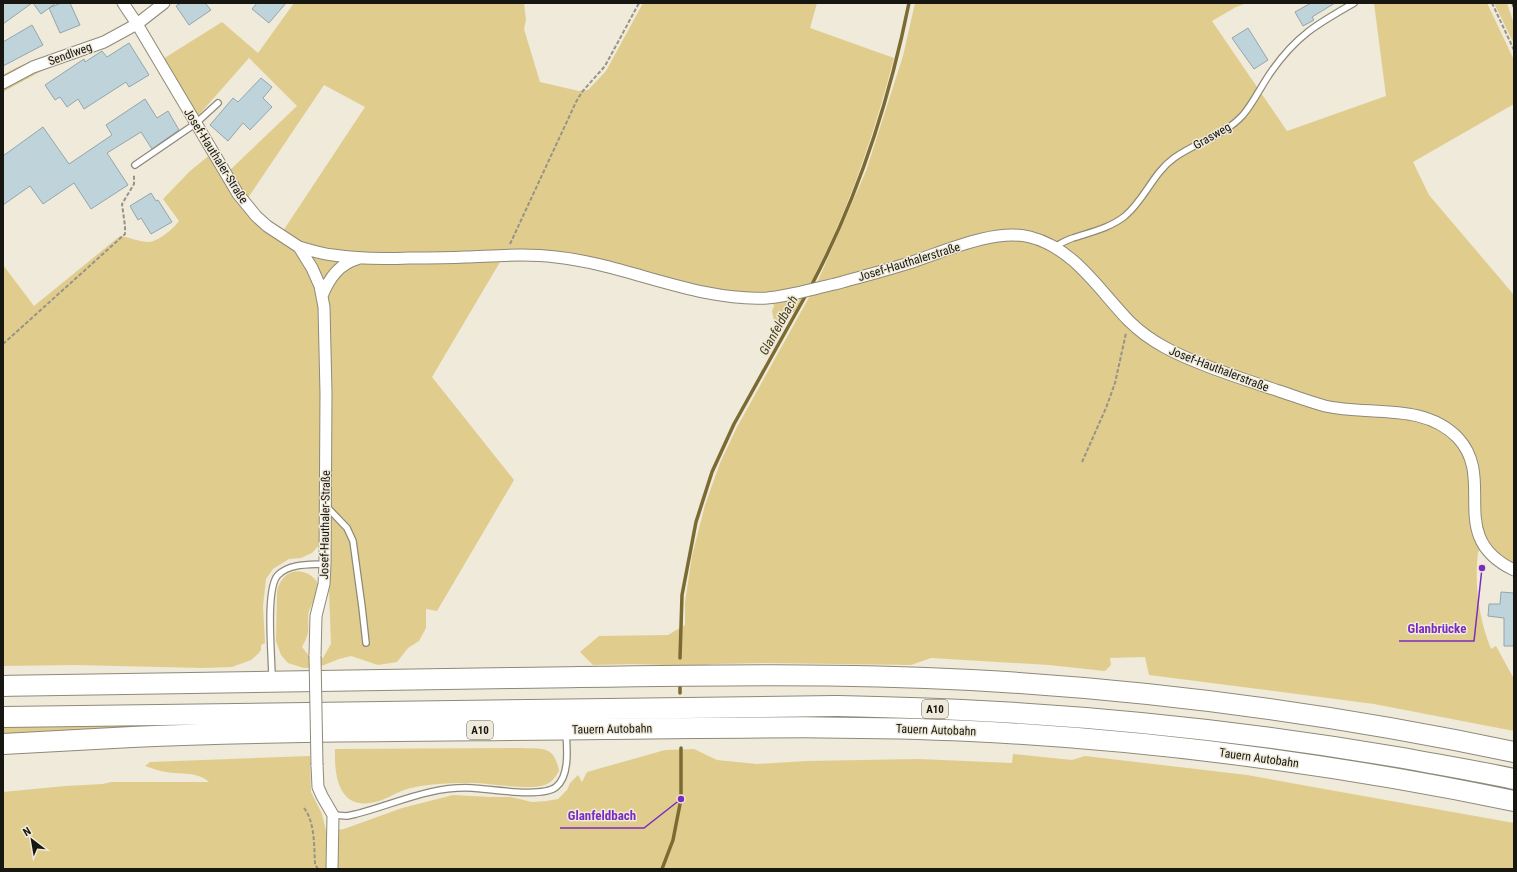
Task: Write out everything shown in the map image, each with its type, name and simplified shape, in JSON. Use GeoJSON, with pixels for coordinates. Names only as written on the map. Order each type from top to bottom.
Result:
{"type":"FeatureCollection","features":[{"type":"Feature","properties":{"kind":"highway"},"geometry":{"type":"LineString","coordinates":[[3,686],[678,676],[842,675],[971,680],[1100,689],[1236,705],[1358,722],[1514,752]]}},
{"type":"Feature","properties":{"kind":"highway","name":"A10"},"geometry":{"type":"LineString","coordinates":[[3,717],[835,706],[962,710],[1090,718],[1220,732],[1350,749],[1514,779]]}},
{"type":"Feature","properties":{"kind":"highway","name":"Tauern Autobahn"},"geometry":{"type":"LineString","coordinates":[[3,744],[134,737],[354,732],[847,727],[970,731],[1094,739],[1218,752],[1340,769],[1514,801]]}},
{"type":"Feature","properties":{"kind":"street","name":"Josef-Hauthaler-Straße"},"geometry":{"type":"LineString","coordinates":[[123,3],[238,194],[247,206],[267,226],[299,246],[312,268],[320,286],[324,308],[326,505],[324,584],[316,616],[316,765],[318,787],[333,815]]}},
{"type":"Feature","properties":{"kind":"street","name":"Sendlweg"},"geometry":{"type":"LineString","coordinates":[[3,83],[33,67],[104,42],[137,24],[164,3]]}},
{"type":"Feature","properties":{"kind":"street","name":"Josef-Hauthalerstraße"},"geometry":{"type":"LineString","coordinates":[[299,246],[331,255],[359,258],[462,258],[505,255],[573,259],[607,266],[690,289],[733,297],[765,298],[795,294],[819,288],[892,268],[972,242],[998,236],[1010,235],[1031,237],[1053,247],[1069,257],[1084,270],[1130,321],[1156,343],[1172,351],[1208,367],[1324,406],[1416,416],[1440,424],[1458,438],[1472,462],[1474,476],[1474,508],[1480,539],[1485,549],[1501,564],[1514,570]]}},
{"type":"Feature","properties":{"kind":"street"},"geometry":{"type":"LineString","coordinates":[[322,296],[325,287],[333,275],[343,265],[359,258]]}},
{"type":"Feature","properties":{"kind":"street"},"geometry":{"type":"LineString","coordinates":[[332,869],[333,815]]}},
{"type":"Feature","properties":{"kind":"lane","name":"Grasweg"},"geometry":{"type":"LineString","coordinates":[[1053,247],[1071,238],[1102,229],[1125,216],[1142,198],[1157,175],[1172,159],[1224,130],[1244,114],[1271,72],[1297,40],[1312,28],[1354,3]]}},
{"type":"Feature","properties":{"kind":"lane"},"geometry":{"type":"LineString","coordinates":[[135,165],[195,124],[218,103]]}},
{"type":"Feature","properties":{"kind":"lane"},"geometry":{"type":"LineString","coordinates":[[326,505],[347,528],[353,541],[366,643]]}},
{"type":"Feature","properties":{"kind":"lane"},"geometry":{"type":"LineString","coordinates":[[272,682],[270,606],[273,583],[278,575],[287,569],[300,565],[325,564]]}},
{"type":"Feature","properties":{"kind":"lane"},"geometry":{"type":"LineString","coordinates":[[333,815],[347,816],[356,814],[436,790],[470,788],[546,792],[556,788],[562,781],[566,771],[566,730]]}},
{"type":"Feature","properties":{"kind":"path"},"geometry":{"type":"LineString","coordinates":[[505,255],[576,102],[582,92],[605,66],[640,3]]}},
{"type":"Feature","properties":{"kind":"path"},"geometry":{"type":"LineString","coordinates":[[1492,3],[1514,50]]}},
{"type":"Feature","properties":{"kind":"path"},"geometry":{"type":"LineString","coordinates":[[3,344],[125,234],[122,204],[134,184],[135,165]]}},
{"type":"Feature","properties":{"kind":"path"},"geometry":{"type":"LineString","coordinates":[[1082,462],[1098,430],[1115,383],[1130,321]]}},
{"type":"Feature","properties":{"kind":"path"},"geometry":{"type":"LineString","coordinates":[[304,808],[311,825],[314,839],[315,864],[318,869]]}},
{"type":"Feature","properties":{"kind":"shaded area"},"geometry":{"type":"Polygon","coordinates":[[[155,3],[128,25],[3,92],[3,75],[13,69],[101,37],[125,24],[155,3]]]}},
{"type":"Feature","properties":{"kind":"shaded area"},"geometry":{"type":"Polygon","coordinates":[[[294,3],[524,3],[526,20],[524,29],[540,82],[579,91],[588,90],[606,71],[643,3],[817,3],[810,28],[894,58],[872,135],[845,209],[806,292],[794,312],[790,312],[784,321],[774,321],[772,311],[774,306],[773,303],[740,303],[619,274],[564,263],[527,261],[500,262],[432,377],[514,480],[437,611],[426,609],[426,628],[419,641],[408,648],[397,662],[378,665],[351,656],[319,667],[304,668],[288,663],[281,655],[276,641],[277,591],[282,580],[289,573],[299,571],[304,572],[314,578],[318,585],[316,595],[308,613],[308,635],[302,647],[310,657],[323,658],[331,644],[329,591],[331,570],[330,533],[312,553],[301,558],[289,559],[273,569],[266,579],[263,606],[265,643],[261,645],[261,650],[251,660],[232,667],[203,668],[75,665],[3,666],[3,265],[34,306],[120,236],[148,242],[156,240],[173,228],[179,221],[163,199],[190,171],[217,149],[230,170],[297,106],[249,58],[197,117],[163,59],[222,22],[258,53],[294,3]],[[324,85],[248,198],[273,224],[283,231],[365,107],[324,85]]]}},
{"type":"Feature","properties":{"kind":"shaded area"},"geometry":{"type":"Polygon","coordinates":[[[915,3],[1247,3],[1236,7],[1212,21],[1287,131],[1386,96],[1374,3],[1487,3],[1514,60],[1514,104],[1413,162],[1429,195],[1514,295],[1514,566],[1506,562],[1487,543],[1478,552],[1477,589],[1483,626],[1491,649],[1496,646],[1514,679],[1514,731],[1374,704],[1149,675],[1145,657],[1110,658],[1111,665],[1105,671],[1049,665],[931,658],[911,665],[765,663],[714,664],[698,666],[633,664],[593,665],[580,652],[599,636],[668,635],[685,625],[685,602],[692,556],[705,505],[720,463],[737,427],[817,283],[866,171],[903,56],[915,3]]]}},
{"type":"Feature","properties":{"kind":"shaded area"},"geometry":{"type":"Polygon","coordinates":[[[1494,3],[1507,3],[1514,24],[1514,44],[1494,3]]]}},
{"type":"Feature","properties":{"kind":"shaded area"},"geometry":{"type":"Polygon","coordinates":[[[365,722],[3,735],[3,726],[365,722]]]}},
{"type":"Feature","properties":{"kind":"shaded area"},"geometry":{"type":"Polygon","coordinates":[[[335,749],[541,749],[551,753],[557,763],[559,771],[553,780],[547,784],[533,787],[477,783],[433,784],[407,789],[383,800],[366,803],[356,802],[348,798],[342,791],[338,782],[336,771],[335,749]]]}},
{"type":"Feature","properties":{"kind":"shaded area"},"geometry":{"type":"Polygon","coordinates":[[[694,749],[717,760],[757,764],[807,761],[918,759],[1012,763],[1013,754],[1072,760],[1085,756],[1247,775],[1514,823],[1514,869],[3,869],[3,792],[103,784],[111,782],[209,782],[199,776],[163,772],[145,766],[150,762],[310,756],[311,792],[322,814],[326,831],[344,829],[402,808],[453,795],[511,797],[532,802],[558,799],[578,775],[582,782],[587,772],[665,750],[694,749]]]}},
{"type":"Feature","properties":{"kind":"building"},"geometry":{"type":"Polygon","coordinates":[[[3,3],[32,3],[3,24],[3,3]]]}},
{"type":"Feature","properties":{"kind":"building"},"geometry":{"type":"Polygon","coordinates":[[[33,3],[56,3],[41,14],[33,3]]]}},
{"type":"Feature","properties":{"kind":"building"},"geometry":{"type":"Polygon","coordinates":[[[61,3],[70,3],[80,25],[60,33],[49,8],[61,3]]]}},
{"type":"Feature","properties":{"kind":"building"},"geometry":{"type":"Polygon","coordinates":[[[181,3],[205,3],[211,10],[189,25],[176,6],[181,3]]]}},
{"type":"Feature","properties":{"kind":"building"},"geometry":{"type":"Polygon","coordinates":[[[257,3],[286,3],[269,23],[252,9],[257,3]]]}},
{"type":"Feature","properties":{"kind":"building"},"geometry":{"type":"Polygon","coordinates":[[[1311,3],[1335,3],[1312,17],[1314,20],[1303,26],[1295,12],[1311,3]]]}},
{"type":"Feature","properties":{"kind":"building"},"geometry":{"type":"Polygon","coordinates":[[[32,25],[43,45],[3,66],[3,42],[32,25]]]}},
{"type":"Feature","properties":{"kind":"building"},"geometry":{"type":"Polygon","coordinates":[[[1248,28],[1268,60],[1254,69],[1232,38],[1248,28]]]}},
{"type":"Feature","properties":{"kind":"building"},"geometry":{"type":"Polygon","coordinates":[[[129,43],[149,75],[129,87],[126,82],[84,109],[78,99],[67,107],[60,97],[55,100],[45,85],[84,59],[85,62],[102,51],[107,57],[129,43]]]}},
{"type":"Feature","properties":{"kind":"building"},"geometry":{"type":"Polygon","coordinates":[[[261,78],[272,87],[263,98],[272,107],[250,130],[243,123],[228,141],[210,125],[233,98],[238,102],[261,78]]]}},
{"type":"Feature","properties":{"kind":"building"},"geometry":{"type":"Polygon","coordinates":[[[145,99],[157,118],[168,111],[179,130],[152,149],[141,132],[107,153],[128,185],[91,209],[74,183],[43,204],[30,186],[3,205],[3,156],[43,127],[69,164],[112,135],[106,125],[145,99]]]}},
{"type":"Feature","properties":{"kind":"building"},"geometry":{"type":"Polygon","coordinates":[[[151,193],[156,201],[158,200],[172,222],[151,234],[141,218],[138,220],[130,206],[151,193]]]}},
{"type":"Feature","properties":{"kind":"building"},"geometry":{"type":"Polygon","coordinates":[[[1501,592],[1514,593],[1514,646],[1504,646],[1504,618],[1488,616],[1489,604],[1500,604],[1501,592]]]}},
{"type":"Feature","properties":{"kind":"waterway","name":"Glanfeldbach"},"geometry":{"type":"LineString","coordinates":[[810,288],[843,219],[870,149],[892,77],[909,3]]}},
{"type":"Feature","properties":{"kind":"waterway","name":"Glanfeldbach"},"geometry":{"type":"LineString","coordinates":[[680,658],[682,595],[696,522],[712,472],[734,424],[807,293]]}},
{"type":"Feature","properties":{"kind":"waterway","name":"Glanfeldbach"},"geometry":{"type":"LineString","coordinates":[[680,686],[680,693]]}},
{"type":"Feature","properties":{"kind":"waterway","name":"Glanfeldbach"},"geometry":{"type":"LineString","coordinates":[[662,869],[673,840],[681,799],[681,748]]}},
{"type":"Feature","properties":{"kind":"place","name":"Glanbrücke"},"geometry":{"type":"Point","coordinates":[1482,568]}},
{"type":"Feature","properties":{"kind":"place","name":"Glanfeldbach"},"geometry":{"type":"Point","coordinates":[681,799]}}]}
